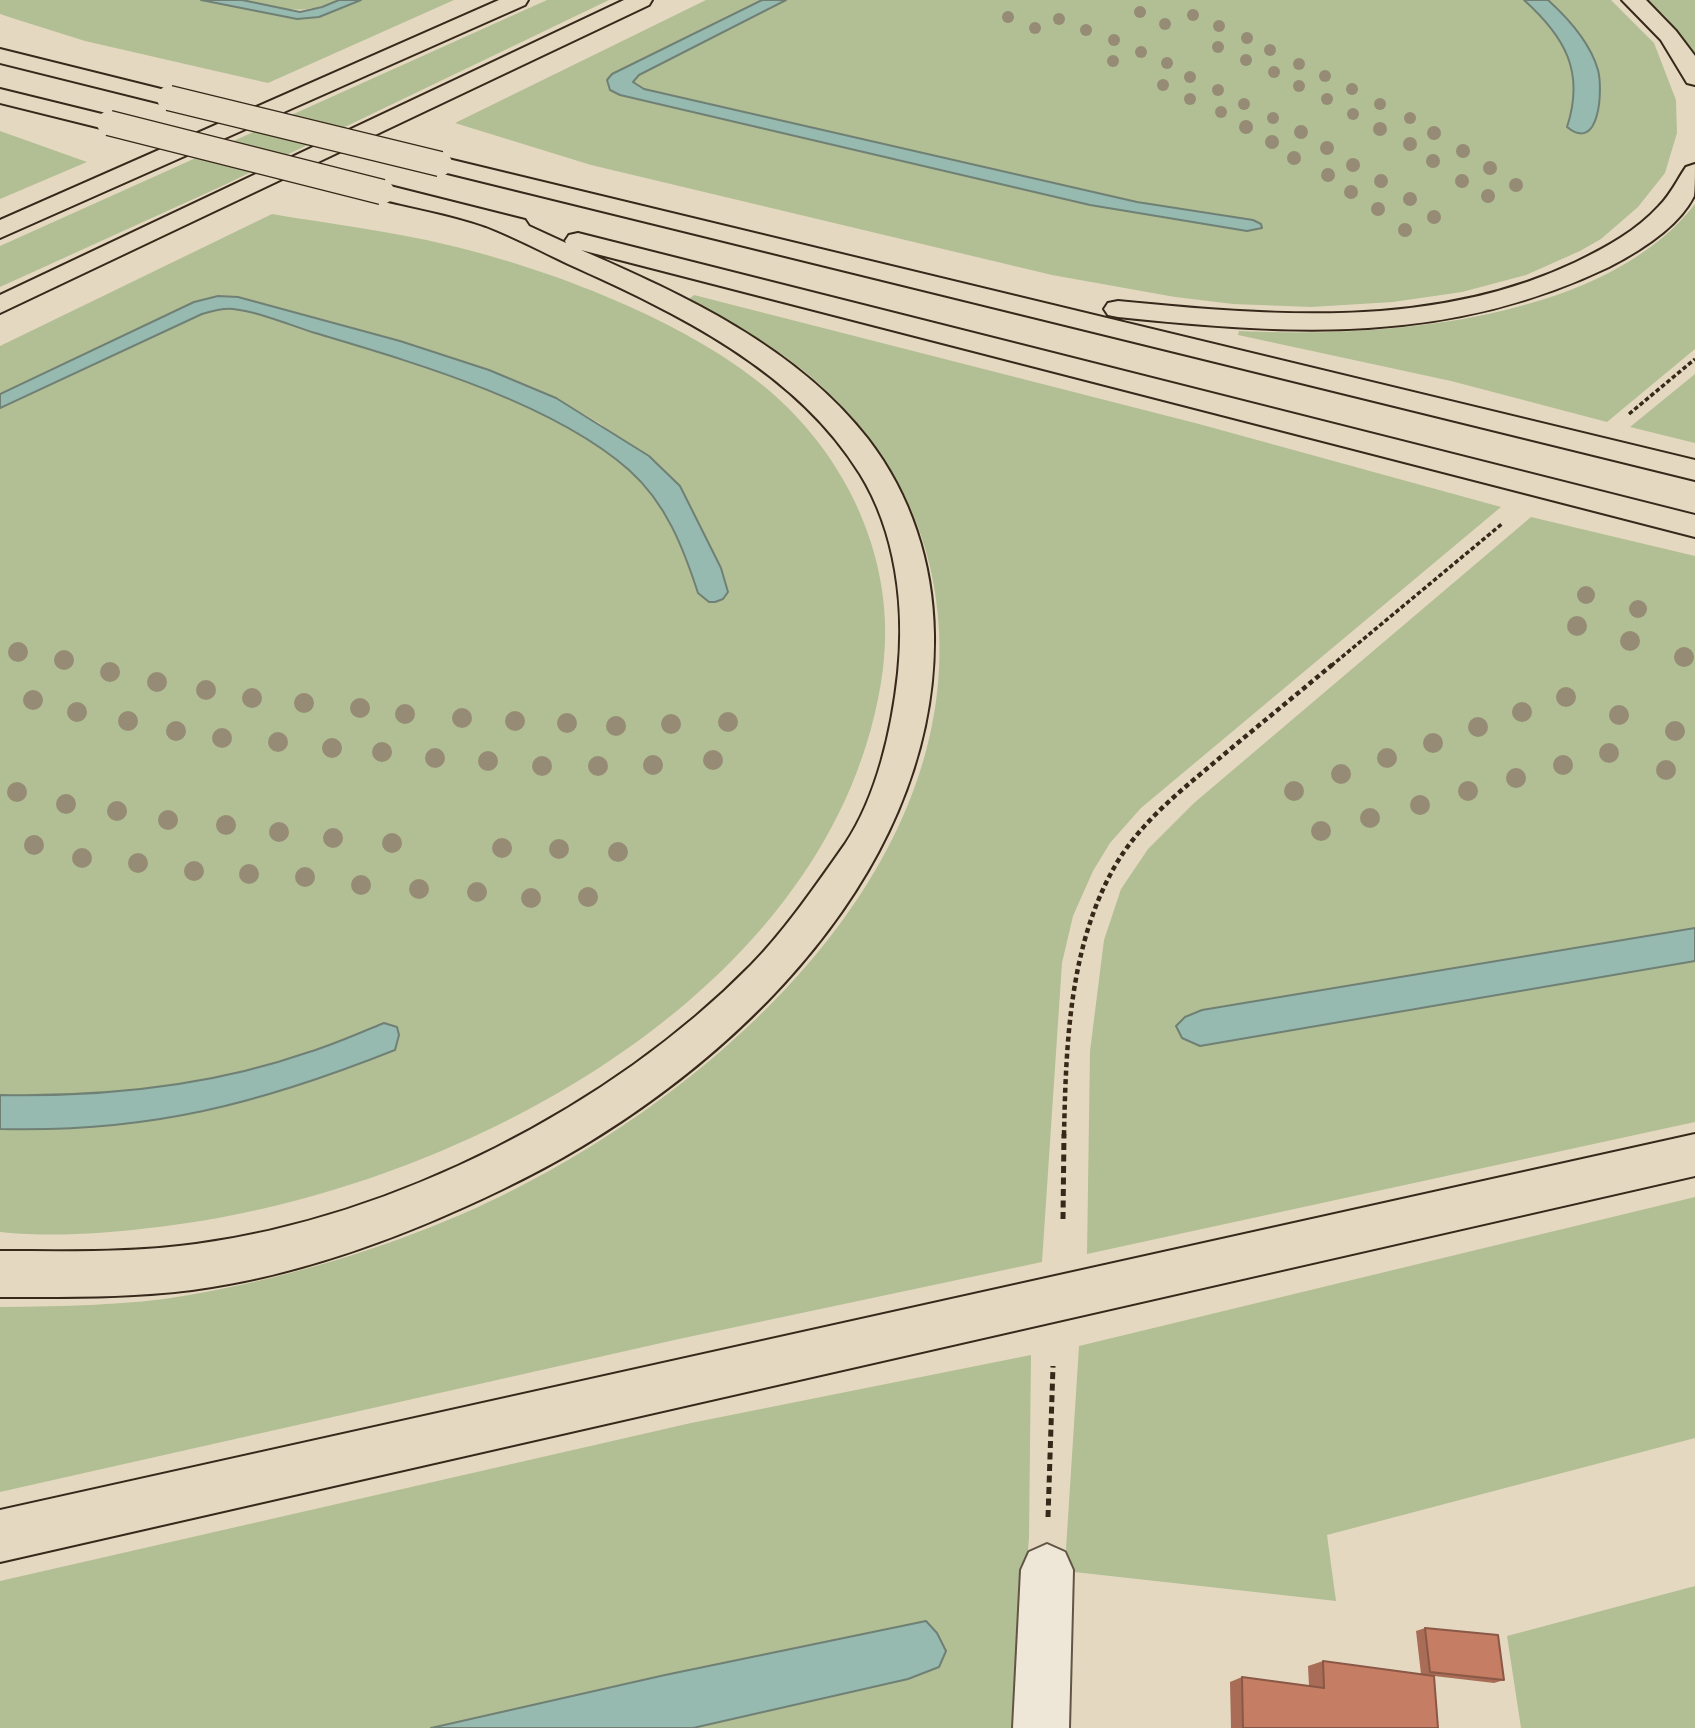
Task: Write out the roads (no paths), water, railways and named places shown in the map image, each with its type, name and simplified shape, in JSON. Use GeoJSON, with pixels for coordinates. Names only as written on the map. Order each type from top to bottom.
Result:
{"type":"FeatureCollection","features":[{"type":"Feature","properties":{"kind":"highway"},"geometry":{"type":"LineString","coordinates":[[462,26],[498,0]]}},
{"type":"Feature","properties":{"kind":"highway"},"geometry":{"type":"LineString","coordinates":[[0,230],[517,0]]}},
{"type":"Feature","properties":{"kind":"highway"},"geometry":{"type":"LineString","coordinates":[[0,305],[641,0]]}},
{"type":"Feature","properties":{"kind":"highway"},"geometry":{"type":"LineString","coordinates":[[1633,0],[1659,23],[1695,78]]}},
{"type":"Feature","properties":{"kind":"highway"},"geometry":{"type":"LineString","coordinates":[[0,41],[48,68]]}},
{"type":"Feature","properties":{"kind":"highway"},"geometry":{"type":"LineString","coordinates":[[0,55],[1695,470]]}},
{"type":"Feature","properties":{"kind":"highway"},"geometry":{"type":"LineString","coordinates":[[0,96],[1695,526]]}},
{"type":"Feature","properties":{"kind":"highway"},"geometry":{"type":"LineString","coordinates":[[973,294],[1281,323],[1380,319],[1463,308],[1535,290],[1583,270],[1633,242],[1660,222],[1682,197],[1695,172]]}},
{"type":"Feature","properties":{"kind":"highway"},"geometry":{"type":"LineString","coordinates":[[0,1274],[106,1274],[222,1262],[353,1229],[486,1175],[594,1114],[687,1049],[768,974],[823,904],[867,841],[898,764],[912,705],[919,628],[911,564],[889,499],[857,446],[806,390],[757,351],[708,321],[491,219]]}},
{"type":"Feature","properties":{"kind":"highway"},"geometry":{"type":"LineString","coordinates":[[0,1536],[1695,1155]]}},
{"type":"Feature","properties":{"kind":"street"},"geometry":{"type":"LineString","coordinates":[[1041,1728],[1047,1570]]}},
{"type":"Feature","properties":{"kind":"water"},"geometry":{"type":"Polygon","coordinates":[[[201,0],[242,0],[300,12],[339,0],[361,0],[319,17],[297,19],[201,0]]]}},
{"type":"Feature","properties":{"kind":"water"},"geometry":{"type":"Polygon","coordinates":[[[762,0],[786,0],[639,75],[633,82],[644,89],[1137,202],[1253,220],[1261,224],[1262,228],[1247,231],[1090,205],[620,95],[610,90],[607,80],[612,74],[762,0]]]}},
{"type":"Feature","properties":{"kind":"water"},"geometry":{"type":"Polygon","coordinates":[[[1524,0],[1548,0],[1564,15],[1590,50],[1598,70],[1600,91],[1597,116],[1593,126],[1586,132],[1578,133],[1567,127],[1574,89],[1568,57],[1551,28],[1524,0]]]}},
{"type":"Feature","properties":{"kind":"water"},"geometry":{"type":"Polygon","coordinates":[[[218,296],[238,297],[400,341],[489,370],[556,398],[649,456],[680,486],[721,568],[728,592],[723,599],[715,602],[709,602],[698,593],[672,527],[642,483],[597,446],[561,424],[521,404],[437,371],[254,313],[229,309],[202,314],[0,408],[0,394],[194,302],[218,296]]]}},
{"type":"Feature","properties":{"kind":"water"},"geometry":{"type":"Polygon","coordinates":[[[1695,928],[1695,961],[1200,1046],[1182,1038],[1176,1026],[1185,1017],[1202,1010],[1695,928]]]}},
{"type":"Feature","properties":{"kind":"water"},"geometry":{"type":"Polygon","coordinates":[[[384,1023],[397,1027],[399,1035],[395,1050],[297,1086],[249,1100],[154,1120],[105,1126],[0,1129],[0,1095],[118,1092],[195,1082],[271,1064],[384,1023]]]}},
{"type":"Feature","properties":{"kind":"water"},"geometry":{"type":"Polygon","coordinates":[[[926,1621],[937,1633],[946,1651],[939,1667],[908,1679],[693,1728],[431,1728],[665,1675],[926,1621]]]}}]}
